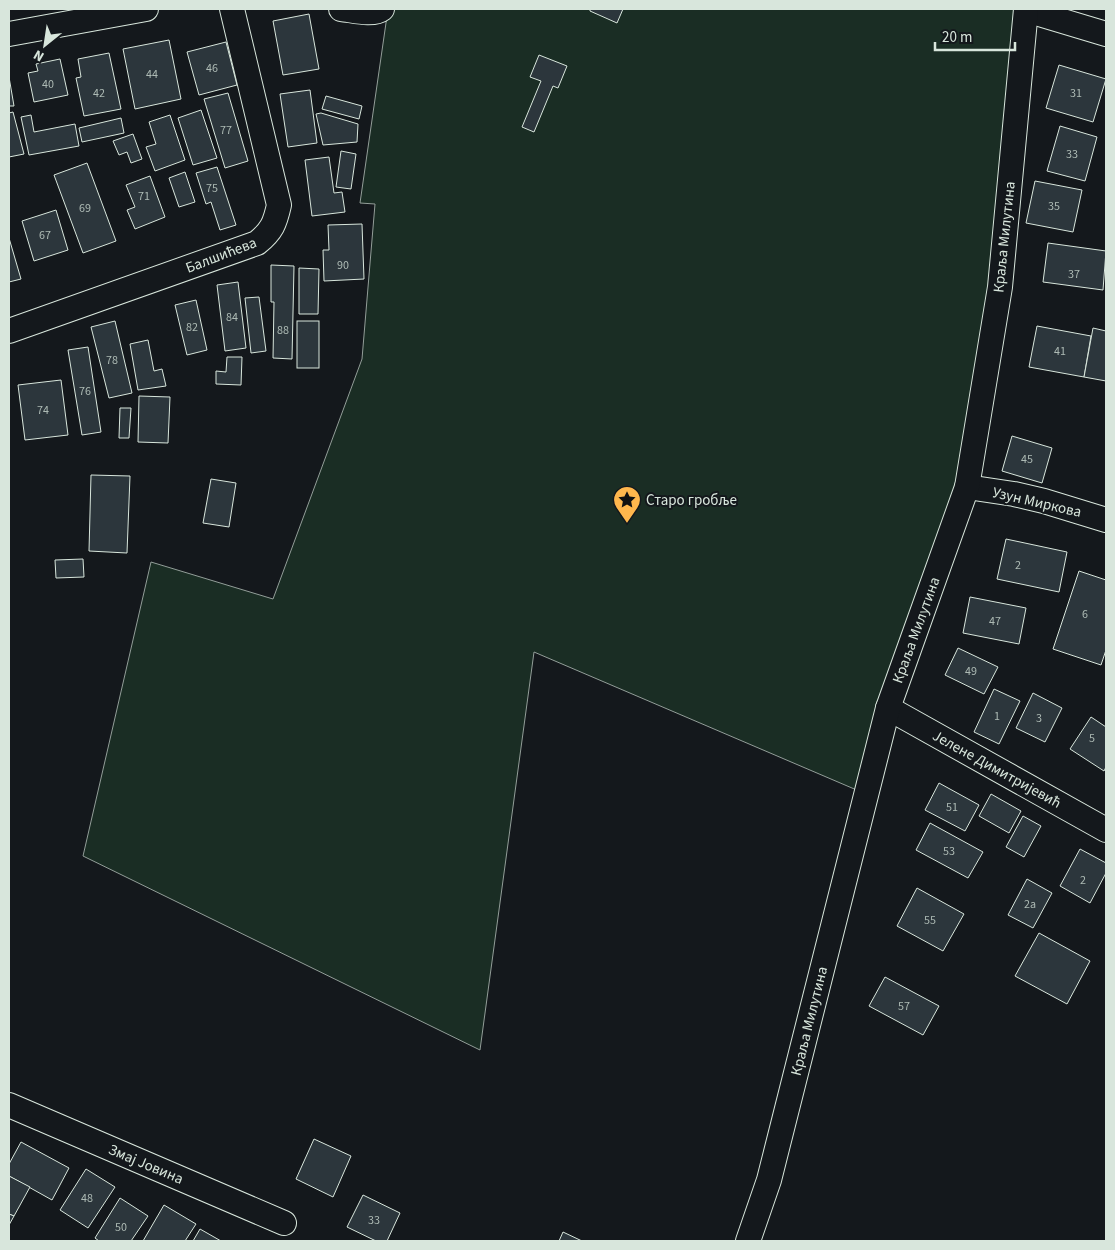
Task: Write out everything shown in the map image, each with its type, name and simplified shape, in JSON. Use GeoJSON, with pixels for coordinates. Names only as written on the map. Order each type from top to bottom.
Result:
{"type":"FeatureCollection","features":[{"type":"Feature","properties":{"kind":"street"},"geometry":{"type":"LineString","coordinates":[[9,34],[146,9]]}},
{"type":"Feature","properties":{"kind":"street","name":"Балшићева"},"geometry":{"type":"LineString","coordinates":[[9,331],[257,243],[269,234],[279,205],[232,9]]}},
{"type":"Feature","properties":{"kind":"street"},"geometry":{"type":"LineString","coordinates":[[341,9],[365,12],[379,12],[382,9]]}},
{"type":"Feature","properties":{"kind":"street"},"geometry":{"type":"LineString","coordinates":[[1026,10],[1106,34]]}},
{"type":"Feature","properties":{"kind":"street","name":"Краља Милутина"},"geometry":{"type":"LineString","coordinates":[[748,1241],[769,1180],[888,708],[967,487],[1000,287],[1026,10]]}},
{"type":"Feature","properties":{"kind":"street","name":"Узун Миркова"},"geometry":{"type":"LineString","coordinates":[[967,487],[1044,500],[1106,520]]}},
{"type":"Feature","properties":{"kind":"street","name":"Јелене Димитријевић"},"geometry":{"type":"LineString","coordinates":[[888,708],[1106,830]]}},
{"type":"Feature","properties":{"kind":"street","name":"Змај Јовина"},"geometry":{"type":"LineString","coordinates":[[9,1105],[284,1223]]}},
{"type":"Feature","properties":{"kind":"green space","name":"Старо гробље"},"geometry":{"type":"Polygon","coordinates":[[[388,9],[1026,9],[967,487],[866,794],[534,652],[480,1050],[83,856],[151,562],[273,599],[362,359],[375,204],[360,203],[388,9]]]}},
{"type":"Feature","properties":{"kind":"building"},"geometry":{"type":"Polygon","coordinates":[[[590,9],[623,9],[617,23],[590,11],[590,9]]]}},
{"type":"Feature","properties":{"kind":"building"},"geometry":{"type":"Polygon","coordinates":[[[309,14],[319,69],[283,75],[273,21],[309,14]]]}},
{"type":"Feature","properties":{"kind":"building"},"geometry":{"type":"Polygon","coordinates":[[[169,40],[181,99],[135,109],[123,49],[169,40]]]}},
{"type":"Feature","properties":{"kind":"building"},"geometry":{"type":"Polygon","coordinates":[[[226,42],[237,85],[199,95],[187,52],[226,42]]]}},
{"type":"Feature","properties":{"kind":"building"},"geometry":{"type":"Polygon","coordinates":[[[109,53],[121,109],[84,116],[76,78],[81,77],[78,59],[109,53]]]}},
{"type":"Feature","properties":{"kind":"building"},"geometry":{"type":"Polygon","coordinates":[[[539,55],[567,66],[558,88],[553,86],[534,132],[522,127],[541,81],[530,77],[539,55]]]}},
{"type":"Feature","properties":{"kind":"building"},"geometry":{"type":"Polygon","coordinates":[[[60,59],[68,95],[34,102],[28,73],[38,71],[36,64],[60,59]]]}},
{"type":"Feature","properties":{"kind":"building"},"geometry":{"type":"Polygon","coordinates":[[[1059,65],[1106,79],[1093,122],[1046,108],[1059,65]]]}},
{"type":"Feature","properties":{"kind":"building"},"geometry":{"type":"Polygon","coordinates":[[[9,77],[14,106],[9,106],[9,77]]]}},
{"type":"Feature","properties":{"kind":"building"},"geometry":{"type":"Polygon","coordinates":[[[310,90],[317,143],[288,147],[280,94],[310,90]]]}},
{"type":"Feature","properties":{"kind":"building"},"geometry":{"type":"Polygon","coordinates":[[[228,93],[248,161],[225,168],[204,99],[228,93]]]}},
{"type":"Feature","properties":{"kind":"building"},"geometry":{"type":"Polygon","coordinates":[[[326,96],[362,106],[359,119],[322,109],[326,96]]]}},
{"type":"Feature","properties":{"kind":"building"},"geometry":{"type":"Polygon","coordinates":[[[201,110],[217,158],[193,165],[178,118],[201,110]]]}},
{"type":"Feature","properties":{"kind":"building"},"geometry":{"type":"Polygon","coordinates":[[[13,112],[24,154],[9,157],[9,113],[13,112]]]}},
{"type":"Feature","properties":{"kind":"building"},"geometry":{"type":"Polygon","coordinates":[[[321,113],[358,124],[357,142],[323,145],[316,114],[321,113]]]}},
{"type":"Feature","properties":{"kind":"building"},"geometry":{"type":"Polygon","coordinates":[[[31,115],[34,132],[75,124],[79,146],[29,155],[21,117],[31,115]]]}},
{"type":"Feature","properties":{"kind":"building"},"geometry":{"type":"Polygon","coordinates":[[[170,115],[185,160],[155,171],[146,147],[156,144],[149,122],[170,115]]]}},
{"type":"Feature","properties":{"kind":"building"},"geometry":{"type":"Polygon","coordinates":[[[121,118],[124,133],[82,142],[79,128],[121,118]]]}},
{"type":"Feature","properties":{"kind":"building"},"geometry":{"type":"Polygon","coordinates":[[[1060,126],[1097,137],[1085,181],[1047,171],[1060,126]]]}},
{"type":"Feature","properties":{"kind":"building"},"geometry":{"type":"Polygon","coordinates":[[[133,134],[142,159],[131,163],[127,152],[119,155],[113,141],[133,134]]]}},
{"type":"Feature","properties":{"kind":"building"},"geometry":{"type":"Polygon","coordinates":[[[341,151],[356,154],[351,189],[336,187],[341,151]]]}},
{"type":"Feature","properties":{"kind":"building"},"geometry":{"type":"Polygon","coordinates":[[[329,157],[334,193],[342,192],[345,212],[312,216],[305,160],[329,157]]]}},
{"type":"Feature","properties":{"kind":"building"},"geometry":{"type":"Polygon","coordinates":[[[87,163],[116,241],[83,253],[54,175],[87,163]]]}},
{"type":"Feature","properties":{"kind":"building"},"geometry":{"type":"Polygon","coordinates":[[[217,167],[236,225],[220,230],[211,202],[206,204],[196,173],[217,167]]]}},
{"type":"Feature","properties":{"kind":"building"},"geometry":{"type":"Polygon","coordinates":[[[185,172],[195,202],[179,207],[169,178],[185,172]]]}},
{"type":"Feature","properties":{"kind":"building"},"geometry":{"type":"Polygon","coordinates":[[[150,176],[165,217],[135,229],[127,210],[135,207],[126,185],[150,176]]]}},
{"type":"Feature","properties":{"kind":"building"},"geometry":{"type":"Polygon","coordinates":[[[1035,181],[1082,190],[1073,232],[1026,223],[1035,181]]]}},
{"type":"Feature","properties":{"kind":"building"},"geometry":{"type":"Polygon","coordinates":[[[56,210],[68,250],[34,261],[22,221],[56,210]]]}},
{"type":"Feature","properties":{"kind":"building"},"geometry":{"type":"Polygon","coordinates":[[[362,224],[364,279],[324,281],[323,250],[329,250],[328,225],[362,224]]]}},
{"type":"Feature","properties":{"kind":"building"},"geometry":{"type":"Polygon","coordinates":[[[9,238],[21,279],[9,282],[9,238]]]}},
{"type":"Feature","properties":{"kind":"building"},"geometry":{"type":"Polygon","coordinates":[[[1048,243],[1106,251],[1103,290],[1043,282],[1048,243]]]}},
{"type":"Feature","properties":{"kind":"building"},"geometry":{"type":"Polygon","coordinates":[[[271,265],[294,266],[292,359],[273,358],[274,302],[271,302],[271,265]]]}},
{"type":"Feature","properties":{"kind":"building"},"geometry":{"type":"Polygon","coordinates":[[[299,268],[319,269],[318,314],[299,314],[299,268]]]}},
{"type":"Feature","properties":{"kind":"building"},"geometry":{"type":"Polygon","coordinates":[[[238,282],[246,348],[225,351],[217,285],[238,282]]]}},
{"type":"Feature","properties":{"kind":"building"},"geometry":{"type":"Polygon","coordinates":[[[259,297],[266,351],[251,353],[245,298],[259,297]]]}},
{"type":"Feature","properties":{"kind":"building"},"geometry":{"type":"Polygon","coordinates":[[[196,300],[207,350],[187,355],[175,305],[196,300]]]}},
{"type":"Feature","properties":{"kind":"building"},"geometry":{"type":"Polygon","coordinates":[[[115,321],[132,393],[109,398],[91,327],[115,321]]]}},
{"type":"Feature","properties":{"kind":"building"},"geometry":{"type":"Polygon","coordinates":[[[297,321],[319,321],[319,368],[297,368],[297,321]]]}},
{"type":"Feature","properties":{"kind":"building"},"geometry":{"type":"Polygon","coordinates":[[[1037,326],[1091,336],[1084,377],[1029,367],[1037,326]]]}},
{"type":"Feature","properties":{"kind":"building"},"geometry":{"type":"Polygon","coordinates":[[[1093,328],[1106,331],[1106,381],[1084,377],[1093,328]]]}},
{"type":"Feature","properties":{"kind":"building"},"geometry":{"type":"Polygon","coordinates":[[[148,340],[154,371],[162,369],[166,386],[138,390],[130,344],[148,340]]]}},
{"type":"Feature","properties":{"kind":"building"},"geometry":{"type":"Polygon","coordinates":[[[88,347],[101,432],[82,435],[68,350],[88,347]]]}},
{"type":"Feature","properties":{"kind":"building"},"geometry":{"type":"Polygon","coordinates":[[[227,357],[242,357],[241,385],[216,384],[216,371],[226,372],[227,357]]]}},
{"type":"Feature","properties":{"kind":"building"},"geometry":{"type":"Polygon","coordinates":[[[61,380],[68,435],[25,440],[18,385],[61,380]]]}},
{"type":"Feature","properties":{"kind":"building"},"geometry":{"type":"Polygon","coordinates":[[[139,396],[170,397],[168,443],[138,442],[139,396]]]}},
{"type":"Feature","properties":{"kind":"building"},"geometry":{"type":"Polygon","coordinates":[[[120,408],[131,408],[129,438],[119,438],[120,408]]]}},
{"type":"Feature","properties":{"kind":"building"},"geometry":{"type":"Polygon","coordinates":[[[1012,436],[1052,448],[1042,483],[1002,471],[1012,436]]]}},
{"type":"Feature","properties":{"kind":"building"},"geometry":{"type":"Polygon","coordinates":[[[91,475],[130,476],[127,553],[89,551],[91,475]]]}},
{"type":"Feature","properties":{"kind":"building"},"geometry":{"type":"Polygon","coordinates":[[[211,479],[236,483],[229,527],[203,523],[211,479]]]}},
{"type":"Feature","properties":{"kind":"building"},"geometry":{"type":"Polygon","coordinates":[[[1006,539],[1067,552],[1059,592],[997,579],[1006,539]]]}},
{"type":"Feature","properties":{"kind":"building"},"geometry":{"type":"Polygon","coordinates":[[[83,559],[84,577],[56,578],[55,560],[83,559]]]}},
{"type":"Feature","properties":{"kind":"building"},"geometry":{"type":"Polygon","coordinates":[[[1079,571],[1106,580],[1106,650],[1101,665],[1053,649],[1079,571]]]}},
{"type":"Feature","properties":{"kind":"building"},"geometry":{"type":"Polygon","coordinates":[[[970,597],[1026,608],[1019,644],[963,633],[970,597]]]}},
{"type":"Feature","properties":{"kind":"building"},"geometry":{"type":"Polygon","coordinates":[[[958,648],[998,667],[984,694],[945,675],[958,648]]]}},
{"type":"Feature","properties":{"kind":"building"},"geometry":{"type":"Polygon","coordinates":[[[994,689],[1020,701],[999,744],[974,732],[994,689]]]}},
{"type":"Feature","properties":{"kind":"building"},"geometry":{"type":"Polygon","coordinates":[[[1033,693],[1062,708],[1045,742],[1016,728],[1033,693]]]}},
{"type":"Feature","properties":{"kind":"building"},"geometry":{"type":"Polygon","coordinates":[[[1091,717],[1106,727],[1106,767],[1104,771],[1070,749],[1091,717]]]}},
{"type":"Feature","properties":{"kind":"building"},"geometry":{"type":"Polygon","coordinates":[[[939,783],[979,805],[965,831],[925,810],[939,783]]]}},
{"type":"Feature","properties":{"kind":"building"},"geometry":{"type":"Polygon","coordinates":[[[991,794],[1021,811],[1009,833],[979,816],[991,794]]]}},
{"type":"Feature","properties":{"kind":"building"},"geometry":{"type":"Polygon","coordinates":[[[1023,816],[1041,826],[1024,857],[1006,847],[1023,816]]]}},
{"type":"Feature","properties":{"kind":"building"},"geometry":{"type":"Polygon","coordinates":[[[930,823],[983,852],[968,878],[916,850],[930,823]]]}},
{"type":"Feature","properties":{"kind":"building"},"geometry":{"type":"Polygon","coordinates":[[[1080,849],[1106,863],[1106,873],[1090,903],[1060,886],[1080,849]]]}},
{"type":"Feature","properties":{"kind":"building"},"geometry":{"type":"Polygon","coordinates":[[[1027,879],[1052,893],[1033,928],[1008,915],[1027,879]]]}},
{"type":"Feature","properties":{"kind":"building"},"geometry":{"type":"Polygon","coordinates":[[[917,888],[964,914],[943,951],[897,926],[917,888]]]}},
{"type":"Feature","properties":{"kind":"building"},"geometry":{"type":"Polygon","coordinates":[[[1039,933],[1090,961],[1067,1004],[1015,976],[1039,933]]]}},
{"type":"Feature","properties":{"kind":"building"},"geometry":{"type":"Polygon","coordinates":[[[885,977],[939,1006],[923,1035],[869,1006],[885,977]]]}},
{"type":"Feature","properties":{"kind":"building"},"geometry":{"type":"Polygon","coordinates":[[[314,1139],[351,1156],[333,1197],[296,1179],[314,1139]]]}},
{"type":"Feature","properties":{"kind":"building"},"geometry":{"type":"Polygon","coordinates":[[[21,1142],[69,1168],[52,1200],[9,1176],[9,1164],[21,1142]]]}},
{"type":"Feature","properties":{"kind":"building"},"geometry":{"type":"Polygon","coordinates":[[[86,1169],[115,1187],[88,1228],[60,1210],[86,1169]]]}},
{"type":"Feature","properties":{"kind":"building"},"geometry":{"type":"Polygon","coordinates":[[[9,1176],[30,1187],[14,1216],[9,1214],[9,1176]]]}},
{"type":"Feature","properties":{"kind":"building"},"geometry":{"type":"Polygon","coordinates":[[[363,1195],[400,1213],[387,1241],[376,1241],[347,1227],[363,1195]]]}},
{"type":"Feature","properties":{"kind":"building"},"geometry":{"type":"Polygon","coordinates":[[[120,1198],[148,1216],[131,1241],[99,1241],[95,1238],[120,1198]]]}},
{"type":"Feature","properties":{"kind":"building"},"geometry":{"type":"Polygon","coordinates":[[[164,1205],[196,1224],[185,1241],[143,1241],[164,1205]]]}},
{"type":"Feature","properties":{"kind":"building"},"geometry":{"type":"Polygon","coordinates":[[[9,1214],[14,1216],[9,1225],[9,1214]]]}},
{"type":"Feature","properties":{"kind":"building"},"geometry":{"type":"Polygon","coordinates":[[[200,1229],[221,1241],[193,1241],[200,1229]]]}},
{"type":"Feature","properties":{"kind":"building"},"geometry":{"type":"Polygon","coordinates":[[[563,1232],[582,1241],[559,1241],[563,1232]]]}},
{"type":"Feature","properties":{"kind":"place","name":"Старо гробље"},"geometry":{"type":"Point","coordinates":[627,524]}}]}
